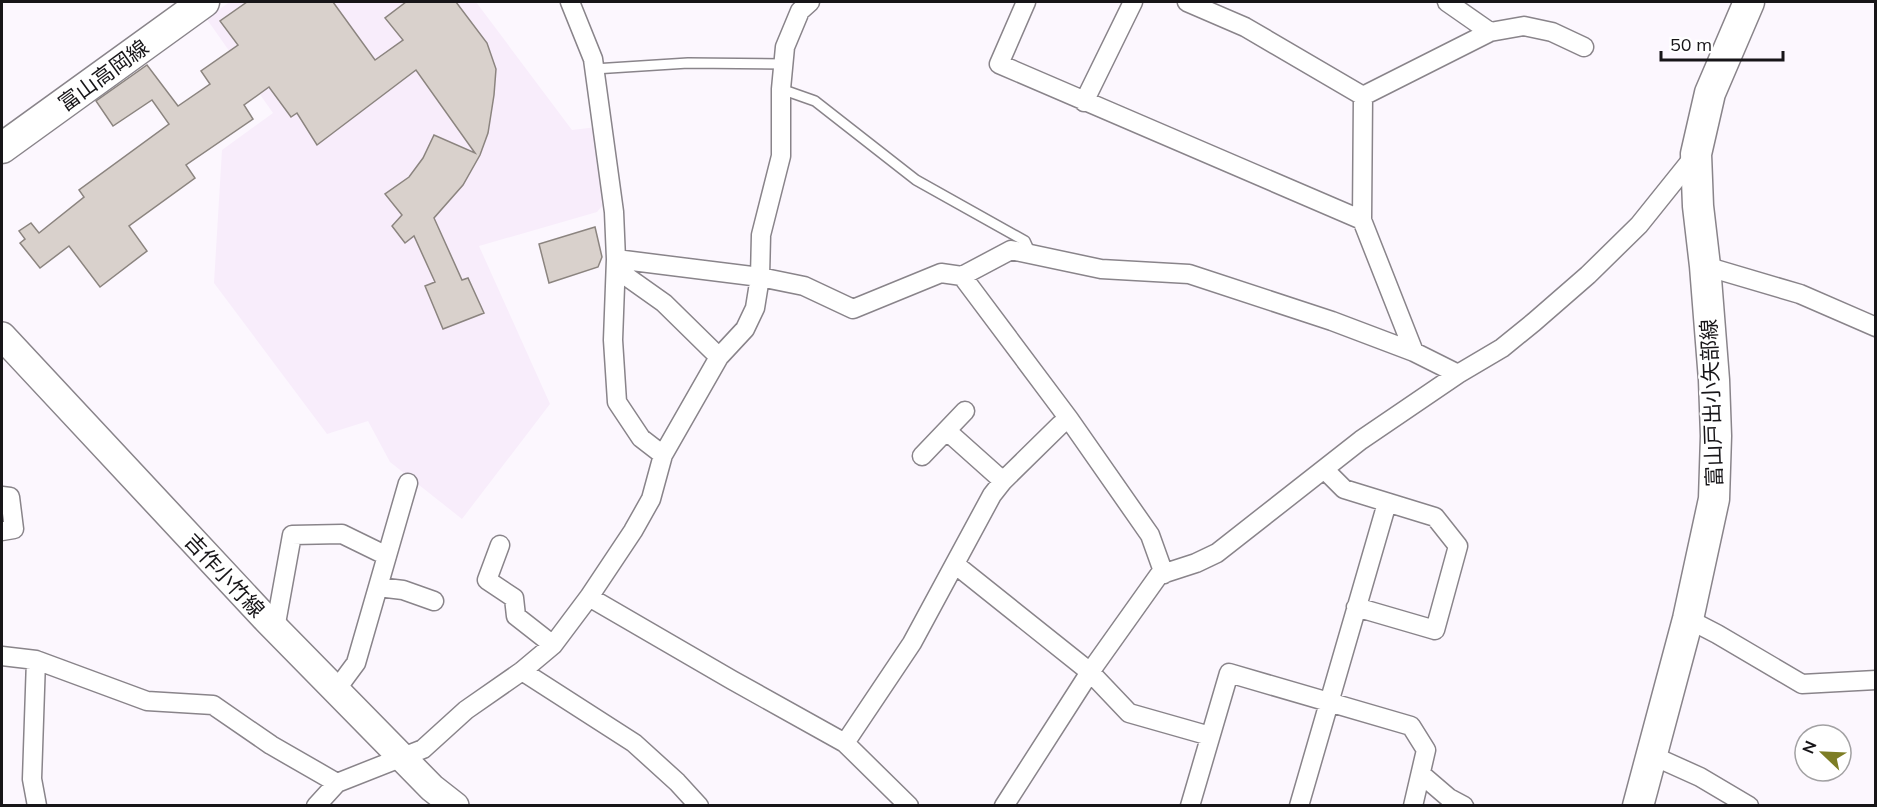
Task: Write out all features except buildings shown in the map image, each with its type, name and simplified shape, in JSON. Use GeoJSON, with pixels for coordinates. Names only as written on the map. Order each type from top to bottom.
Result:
{"type":"FeatureCollection","features":[{"type":"Feature","properties":{"kind":"main road","name":"富山高岡線"},"geometry":{"type":"LineString","coordinates":[[2,148],[204,2]]}},
{"type":"Feature","properties":{"kind":"main road","name":"富山戸出小矢部線"},"geometry":{"type":"LineString","coordinates":[[1638,806],[1688,619],[1714,499],[1716,436],[1714,391],[1705,266],[1698,206],[1696,154],[1710,93],[1749,2]]}},
{"type":"Feature","properties":{"kind":"main road","name":"吉作小竹線"},"geometry":{"type":"LineString","coordinates":[[2,336],[275,629],[432,788],[455,806]]}},
{"type":"Feature","properties":{"kind":"street"},"geometry":{"type":"LineString","coordinates":[[570,2],[593,59],[614,212],[616,264],[614,340],[617,402],[641,438],[663,454]]}},
{"type":"Feature","properties":{"kind":"street"},"geometry":{"type":"LineString","coordinates":[[316,806],[337,783],[423,748],[466,710],[522,671],[553,645],[589,597],[651,499],[663,454],[719,357],[745,329],[755,308],[760,277],[761,235],[781,156],[781,89],[785,47],[800,11],[810,2]]}},
{"type":"Feature","properties":{"kind":"street"},"geometry":{"type":"LineString","coordinates":[[1026,2],[999,64],[1362,220]]}},
{"type":"Feature","properties":{"kind":"street"},"geometry":{"type":"LineString","coordinates":[[1084,102],[1133,2]]}},
{"type":"Feature","properties":{"kind":"street"},"geometry":{"type":"LineString","coordinates":[[1187,2],[1245,27],[1363,96]]}},
{"type":"Feature","properties":{"kind":"street"},"geometry":{"type":"LineString","coordinates":[[1447,2],[1490,32]]}},
{"type":"Feature","properties":{"kind":"street"},"geometry":{"type":"LineString","coordinates":[[1363,96],[1490,32],[1524,26],[1552,32],[1584,47]]}},
{"type":"Feature","properties":{"kind":"street"},"geometry":{"type":"LineString","coordinates":[[1363,96],[1362,220],[1414,352]]}},
{"type":"Feature","properties":{"kind":"street"},"geometry":{"type":"LineString","coordinates":[[1004,806],[1090,672],[1159,575],[1196,563],[1217,553],[1361,440],[1458,374],[1502,348],[1588,275],[1639,225],[1696,154]]}},
{"type":"Feature","properties":{"kind":"street"},"geometry":{"type":"LineString","coordinates":[[616,264],[760,277],[804,286],[853,309],[941,273],[962,276],[1011,250],[1101,269],[1189,274],[1332,321],[1414,352],[1458,374]]}},
{"type":"Feature","properties":{"kind":"street"},"geometry":{"type":"LineString","coordinates":[[616,264],[664,303],[719,357]]}},
{"type":"Feature","properties":{"kind":"street"},"geometry":{"type":"LineString","coordinates":[[1705,266],[1800,294],[1875,327]]}},
{"type":"Feature","properties":{"kind":"street"},"geometry":{"type":"LineString","coordinates":[[962,276],[1070,419],[1150,535],[1164,574]]}},
{"type":"Feature","properties":{"kind":"street"},"geometry":{"type":"LineString","coordinates":[[922,456],[965,411]]}},
{"type":"Feature","properties":{"kind":"street"},"geometry":{"type":"LineString","coordinates":[[845,742],[912,643],[992,495],[1060,425],[1070,419]]}},
{"type":"Feature","properties":{"kind":"street"},"geometry":{"type":"LineString","coordinates":[[947,431],[1003,482]]}},
{"type":"Feature","properties":{"kind":"street"},"geometry":{"type":"LineString","coordinates":[[1325,470],[1344,489],[1435,517],[1458,546],[1435,630],[1356,607]]}},
{"type":"Feature","properties":{"kind":"street"},"geometry":{"type":"LineString","coordinates":[[336,690],[357,663],[408,483]]}},
{"type":"Feature","properties":{"kind":"street"},"geometry":{"type":"LineString","coordinates":[[2,496],[10,497],[15,529],[2,531]]}},
{"type":"Feature","properties":{"kind":"street"},"geometry":{"type":"LineString","coordinates":[[1299,806],[1387,503]]}},
{"type":"Feature","properties":{"kind":"street"},"geometry":{"type":"LineString","coordinates":[[275,629],[292,536],[342,534],[387,556]]}},
{"type":"Feature","properties":{"kind":"street"},"geometry":{"type":"LineString","coordinates":[[501,545],[487,580],[514,598],[516,616],[553,645]]}},
{"type":"Feature","properties":{"kind":"street"},"geometry":{"type":"LineString","coordinates":[[956,565],[1090,672],[1129,713],[1210,736]]}},
{"type":"Feature","properties":{"kind":"street"},"geometry":{"type":"LineString","coordinates":[[378,587],[403,590],[434,601]]}},
{"type":"Feature","properties":{"kind":"street"},"geometry":{"type":"LineString","coordinates":[[589,597],[845,742],[909,806]]}},
{"type":"Feature","properties":{"kind":"street"},"geometry":{"type":"LineString","coordinates":[[1688,619],[1802,684],[1875,680]]}},
{"type":"Feature","properties":{"kind":"street"},"geometry":{"type":"LineString","coordinates":[[2,656],[36,660],[147,701],[213,705],[271,745],[337,783]]}},
{"type":"Feature","properties":{"kind":"street"},"geometry":{"type":"LineString","coordinates":[[36,660],[32,779],[37,806]]}},
{"type":"Feature","properties":{"kind":"street"},"geometry":{"type":"LineString","coordinates":[[522,671],[634,743],[677,782],[699,806]]}},
{"type":"Feature","properties":{"kind":"street"},"geometry":{"type":"LineString","coordinates":[[1190,806],[1229,673],[1411,726],[1426,750],[1413,806]]}},
{"type":"Feature","properties":{"kind":"street"},"geometry":{"type":"LineString","coordinates":[[1660,759],[1700,777],[1749,806]]}},
{"type":"Feature","properties":{"kind":"street"},"geometry":{"type":"LineString","coordinates":[[1421,774],[1449,798],[1464,806]]}},
{"type":"Feature","properties":{"kind":"lane"},"geometry":{"type":"LineString","coordinates":[[594,69],[688,63],[783,64]]}},
{"type":"Feature","properties":{"kind":"lane"},"geometry":{"type":"LineString","coordinates":[[781,89],[815,101],[916,180],[1025,241],[1032,255]]}},
{"type":"Feature","properties":{"kind":"shaded area"},"geometry":{"type":"Polygon","coordinates":[[[230,2],[476,2],[572,130],[597,127],[602,206],[597,212],[479,246],[550,404],[462,519],[390,462],[368,421],[327,434],[214,283],[222,150],[273,113],[206,18],[230,2]]]}}]}
